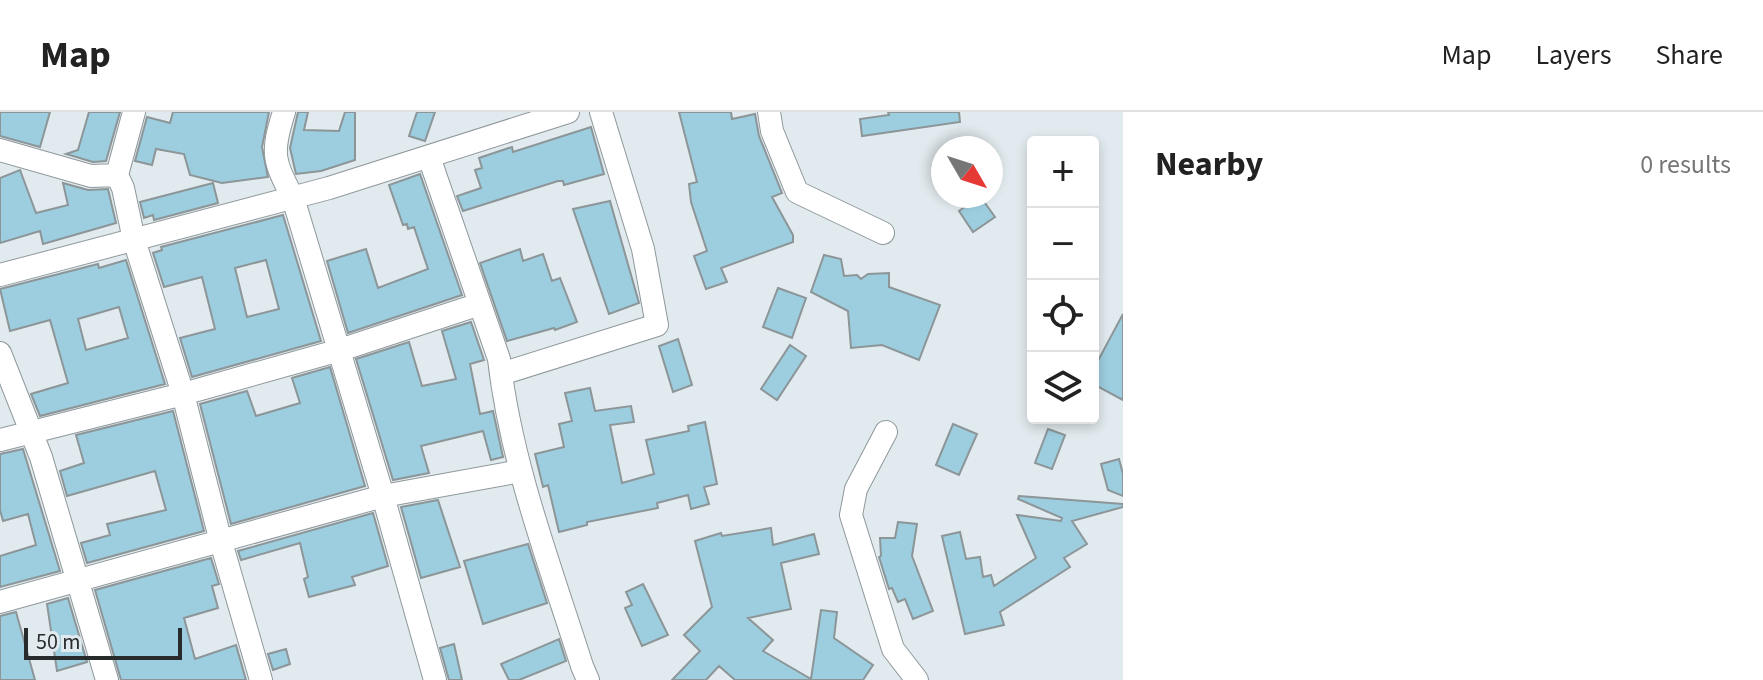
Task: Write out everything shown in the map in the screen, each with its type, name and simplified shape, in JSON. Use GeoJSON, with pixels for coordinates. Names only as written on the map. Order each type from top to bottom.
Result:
{"type":"FeatureCollection","features":[{"type":"Feature","properties":{"kind":"street"},"geometry":{"type":"LineString","coordinates":[[134,112],[117,175],[123,188],[134,240],[183,394],[260,680]]}},
{"type":"Feature","properties":{"kind":"street"},"geometry":{"type":"LineString","coordinates":[[284,112],[275,140],[276,165],[293,198],[340,350],[435,680]]}},
{"type":"Feature","properties":{"kind":"street"},"geometry":{"type":"LineString","coordinates":[[0,275],[293,198],[568,112]]}},
{"type":"Feature","properties":{"kind":"street"},"geometry":{"type":"LineString","coordinates":[[501,374],[657,325],[643,249],[601,112]]}},
{"type":"Feature","properties":{"kind":"street"},"geometry":{"type":"LineString","coordinates":[[769,112],[772,131],[797,192],[883,233]]}},
{"type":"Feature","properties":{"kind":"street"},"geometry":{"type":"LineString","coordinates":[[0,150],[91,176],[117,175]]}},
{"type":"Feature","properties":{"kind":"street"},"geometry":{"type":"LineString","coordinates":[[429,157],[499,359],[521,471],[588,680]]}},
{"type":"Feature","properties":{"kind":"street"},"geometry":{"type":"LineString","coordinates":[[0,440],[340,350],[480,304]]}},
{"type":"Feature","properties":{"kind":"street"},"geometry":{"type":"LineString","coordinates":[[0,353],[31,431],[107,680]]}},
{"type":"Feature","properties":{"kind":"street"},"geometry":{"type":"LineString","coordinates":[[886,432],[856,489],[851,515],[893,649],[917,680]]}},
{"type":"Feature","properties":{"kind":"street"},"geometry":{"type":"LineString","coordinates":[[0,602],[383,496],[521,471]]}},
{"type":"Feature","properties":{"kind":"building"},"geometry":{"type":"Polygon","coordinates":[[[0,112],[50,112],[40,147],[0,136],[0,112]]]}},
{"type":"Feature","properties":{"kind":"building"},"geometry":{"type":"Polygon","coordinates":[[[89,112],[120,112],[106,161],[93,162],[66,154],[78,150],[89,112]]]}},
{"type":"Feature","properties":{"kind":"building"},"geometry":{"type":"Polygon","coordinates":[[[173,112],[269,112],[262,147],[268,177],[222,183],[190,175],[184,154],[156,149],[152,165],[135,161],[147,117],[170,123],[173,112]]]}},
{"type":"Feature","properties":{"kind":"building"},"geometry":{"type":"Polygon","coordinates":[[[298,112],[308,112],[304,130],[339,131],[345,112],[355,112],[355,160],[321,171],[296,174],[290,148],[298,112]]]}},
{"type":"Feature","properties":{"kind":"building"},"geometry":{"type":"Polygon","coordinates":[[[417,112],[435,112],[425,141],[409,136],[417,112]]]}},
{"type":"Feature","properties":{"kind":"building"},"geometry":{"type":"Polygon","coordinates":[[[679,112],[731,112],[732,119],[755,114],[759,136],[782,193],[772,197],[793,235],[793,242],[721,268],[727,282],[706,289],[694,256],[707,251],[691,202],[689,184],[697,182],[679,112]]]}},
{"type":"Feature","properties":{"kind":"building"},"geometry":{"type":"Polygon","coordinates":[[[888,112],[959,112],[960,122],[862,136],[860,119],[889,115],[888,112]]]}},
{"type":"Feature","properties":{"kind":"building"},"geometry":{"type":"Polygon","coordinates":[[[591,127],[604,174],[564,185],[563,181],[558,181],[463,211],[457,196],[481,188],[475,170],[482,168],[479,158],[512,147],[513,152],[591,127]]]}},
{"type":"Feature","properties":{"kind":"building"},"geometry":{"type":"Polygon","coordinates":[[[20,170],[36,213],[68,205],[63,183],[88,190],[108,189],[116,223],[43,244],[40,231],[0,243],[0,178],[20,170]]]}},
{"type":"Feature","properties":{"kind":"building"},"geometry":{"type":"Polygon","coordinates":[[[420,174],[462,295],[348,333],[327,261],[366,249],[378,288],[428,269],[414,227],[408,229],[407,224],[403,225],[389,185],[420,174]]]}},
{"type":"Feature","properties":{"kind":"building"},"geometry":{"type":"Polygon","coordinates":[[[213,183],[218,203],[154,220],[153,215],[144,218],[140,202],[213,183]]]}},
{"type":"Feature","properties":{"kind":"building"},"geometry":{"type":"Polygon","coordinates":[[[610,201],[639,303],[609,314],[573,209],[610,201]]]}},
{"type":"Feature","properties":{"kind":"building"},"geometry":{"type":"Polygon","coordinates":[[[963,208],[989,208],[995,217],[973,232],[959,211],[963,208]]]}},
{"type":"Feature","properties":{"kind":"building"},"geometry":{"type":"Polygon","coordinates":[[[283,215],[321,341],[192,377],[180,338],[215,329],[202,277],[164,287],[153,253],[162,250],[161,247],[283,215]],[[266,260],[235,268],[247,317],[279,309],[266,260]]]}},
{"type":"Feature","properties":{"kind":"building"},"geometry":{"type":"Polygon","coordinates":[[[520,249],[523,261],[543,254],[552,281],[560,278],[577,322],[507,341],[480,263],[520,249]]]}},
{"type":"Feature","properties":{"kind":"building"},"geometry":{"type":"Polygon","coordinates":[[[824,255],[841,259],[844,276],[857,275],[861,279],[868,274],[889,273],[889,287],[940,305],[919,360],[882,345],[851,348],[848,311],[811,292],[824,255]]]}},
{"type":"Feature","properties":{"kind":"building"},"geometry":{"type":"Polygon","coordinates":[[[126,260],[165,384],[40,416],[31,394],[68,383],[50,320],[10,331],[0,289],[98,264],[99,268],[126,260]],[[119,307],[78,319],[86,350],[128,338],[119,307]]]}},
{"type":"Feature","properties":{"kind":"building"},"geometry":{"type":"Polygon","coordinates":[[[778,288],[806,298],[792,338],[763,327],[778,288]]]}},
{"type":"Feature","properties":{"kind":"building"},"geometry":{"type":"Polygon","coordinates":[[[1123,314],[1123,400],[1099,387],[1099,359],[1123,314]]]}},
{"type":"Feature","properties":{"kind":"building"},"geometry":{"type":"Polygon","coordinates":[[[471,322],[484,360],[470,364],[480,414],[493,411],[503,457],[491,460],[483,431],[421,446],[429,473],[393,480],[356,359],[409,342],[422,386],[456,379],[442,331],[471,322]]]}},
{"type":"Feature","properties":{"kind":"building"},"geometry":{"type":"Polygon","coordinates":[[[678,339],[692,385],[673,392],[659,346],[678,339]]]}},
{"type":"Feature","properties":{"kind":"building"},"geometry":{"type":"Polygon","coordinates":[[[790,345],[806,356],[777,400],[761,389],[790,345]]]}},
{"type":"Feature","properties":{"kind":"building"},"geometry":{"type":"Polygon","coordinates":[[[330,367],[365,486],[231,524],[200,404],[247,391],[256,416],[300,403],[292,378],[330,367]]]}},
{"type":"Feature","properties":{"kind":"building"},"geometry":{"type":"Polygon","coordinates":[[[590,388],[595,411],[631,406],[634,422],[610,425],[622,483],[654,474],[646,440],[689,431],[688,426],[705,422],[717,484],[704,487],[709,504],[691,509],[688,495],[657,503],[658,508],[587,522],[587,525],[559,532],[548,485],[543,487],[535,454],[564,447],[559,424],[572,421],[565,393],[590,388]]]}},
{"type":"Feature","properties":{"kind":"building"},"geometry":{"type":"Polygon","coordinates":[[[173,411],[204,531],[87,563],[81,543],[110,535],[107,524],[166,510],[155,471],[67,496],[60,471],[84,463],[76,435],[173,411]]]}},
{"type":"Feature","properties":{"kind":"building"},"geometry":{"type":"Polygon","coordinates":[[[953,424],[977,434],[959,475],[936,465],[953,424]]]}},
{"type":"Feature","properties":{"kind":"building"},"geometry":{"type":"Polygon","coordinates":[[[1048,429],[1065,435],[1052,469],[1035,463],[1048,429]]]}},
{"type":"Feature","properties":{"kind":"building"},"geometry":{"type":"Polygon","coordinates":[[[23,449],[60,571],[0,587],[0,556],[36,545],[28,514],[3,521],[0,510],[0,454],[23,449]]]}},
{"type":"Feature","properties":{"kind":"building"},"geometry":{"type":"Polygon","coordinates":[[[1119,459],[1123,496],[1108,490],[1101,464],[1119,459]]]}},
{"type":"Feature","properties":{"kind":"building"},"geometry":{"type":"Polygon","coordinates":[[[1019,496],[1123,504],[1123,507],[1072,521],[1087,544],[1064,558],[1070,567],[1000,612],[1004,625],[965,634],[942,536],[960,532],[966,559],[980,557],[983,577],[991,575],[994,586],[1036,558],[1017,515],[1061,521],[1062,518],[1018,499],[1019,496]]]}},
{"type":"Feature","properties":{"kind":"building"},"geometry":{"type":"Polygon","coordinates":[[[438,500],[460,567],[421,578],[401,507],[438,500]]]}},
{"type":"Feature","properties":{"kind":"building"},"geometry":{"type":"Polygon","coordinates":[[[373,513],[388,566],[352,577],[355,585],[309,597],[300,543],[241,560],[238,551],[373,513]]]}},
{"type":"Feature","properties":{"kind":"building"},"geometry":{"type":"Polygon","coordinates":[[[898,522],[917,524],[912,556],[933,611],[913,619],[905,599],[898,602],[892,588],[889,589],[879,557],[880,538],[895,538],[898,522]]]}},
{"type":"Feature","properties":{"kind":"building"},"geometry":{"type":"Polygon","coordinates":[[[771,528],[773,545],[814,534],[819,554],[781,563],[791,609],[748,618],[773,640],[763,651],[811,679],[821,610],[837,612],[834,638],[873,665],[863,680],[735,680],[719,666],[706,680],[672,680],[700,651],[684,635],[712,607],[695,541],[721,533],[722,536],[771,528]]]}},
{"type":"Feature","properties":{"kind":"building"},"geometry":{"type":"Polygon","coordinates":[[[528,544],[547,603],[483,624],[464,561],[528,544]]]}},
{"type":"Feature","properties":{"kind":"building"},"geometry":{"type":"Polygon","coordinates":[[[211,558],[219,584],[212,586],[218,608],[184,618],[195,659],[236,645],[246,680],[121,680],[95,590],[211,558]]]}},
{"type":"Feature","properties":{"kind":"building"},"geometry":{"type":"Polygon","coordinates":[[[643,584],[668,635],[642,646],[625,608],[632,605],[626,592],[643,584]]]}},
{"type":"Feature","properties":{"kind":"building"},"geometry":{"type":"Polygon","coordinates":[[[68,598],[87,662],[57,671],[47,604],[68,598]]]}},
{"type":"Feature","properties":{"kind":"building"},"geometry":{"type":"Polygon","coordinates":[[[16,612],[35,680],[0,680],[0,616],[16,612]]]}},
{"type":"Feature","properties":{"kind":"building"},"geometry":{"type":"Polygon","coordinates":[[[559,639],[566,661],[519,680],[509,680],[501,664],[559,639]]]}},
{"type":"Feature","properties":{"kind":"building"},"geometry":{"type":"Polygon","coordinates":[[[454,644],[462,680],[449,680],[440,648],[454,644]]]}},
{"type":"Feature","properties":{"kind":"building"},"geometry":{"type":"Polygon","coordinates":[[[286,649],[290,664],[273,670],[268,654],[286,649]]]}}]}
